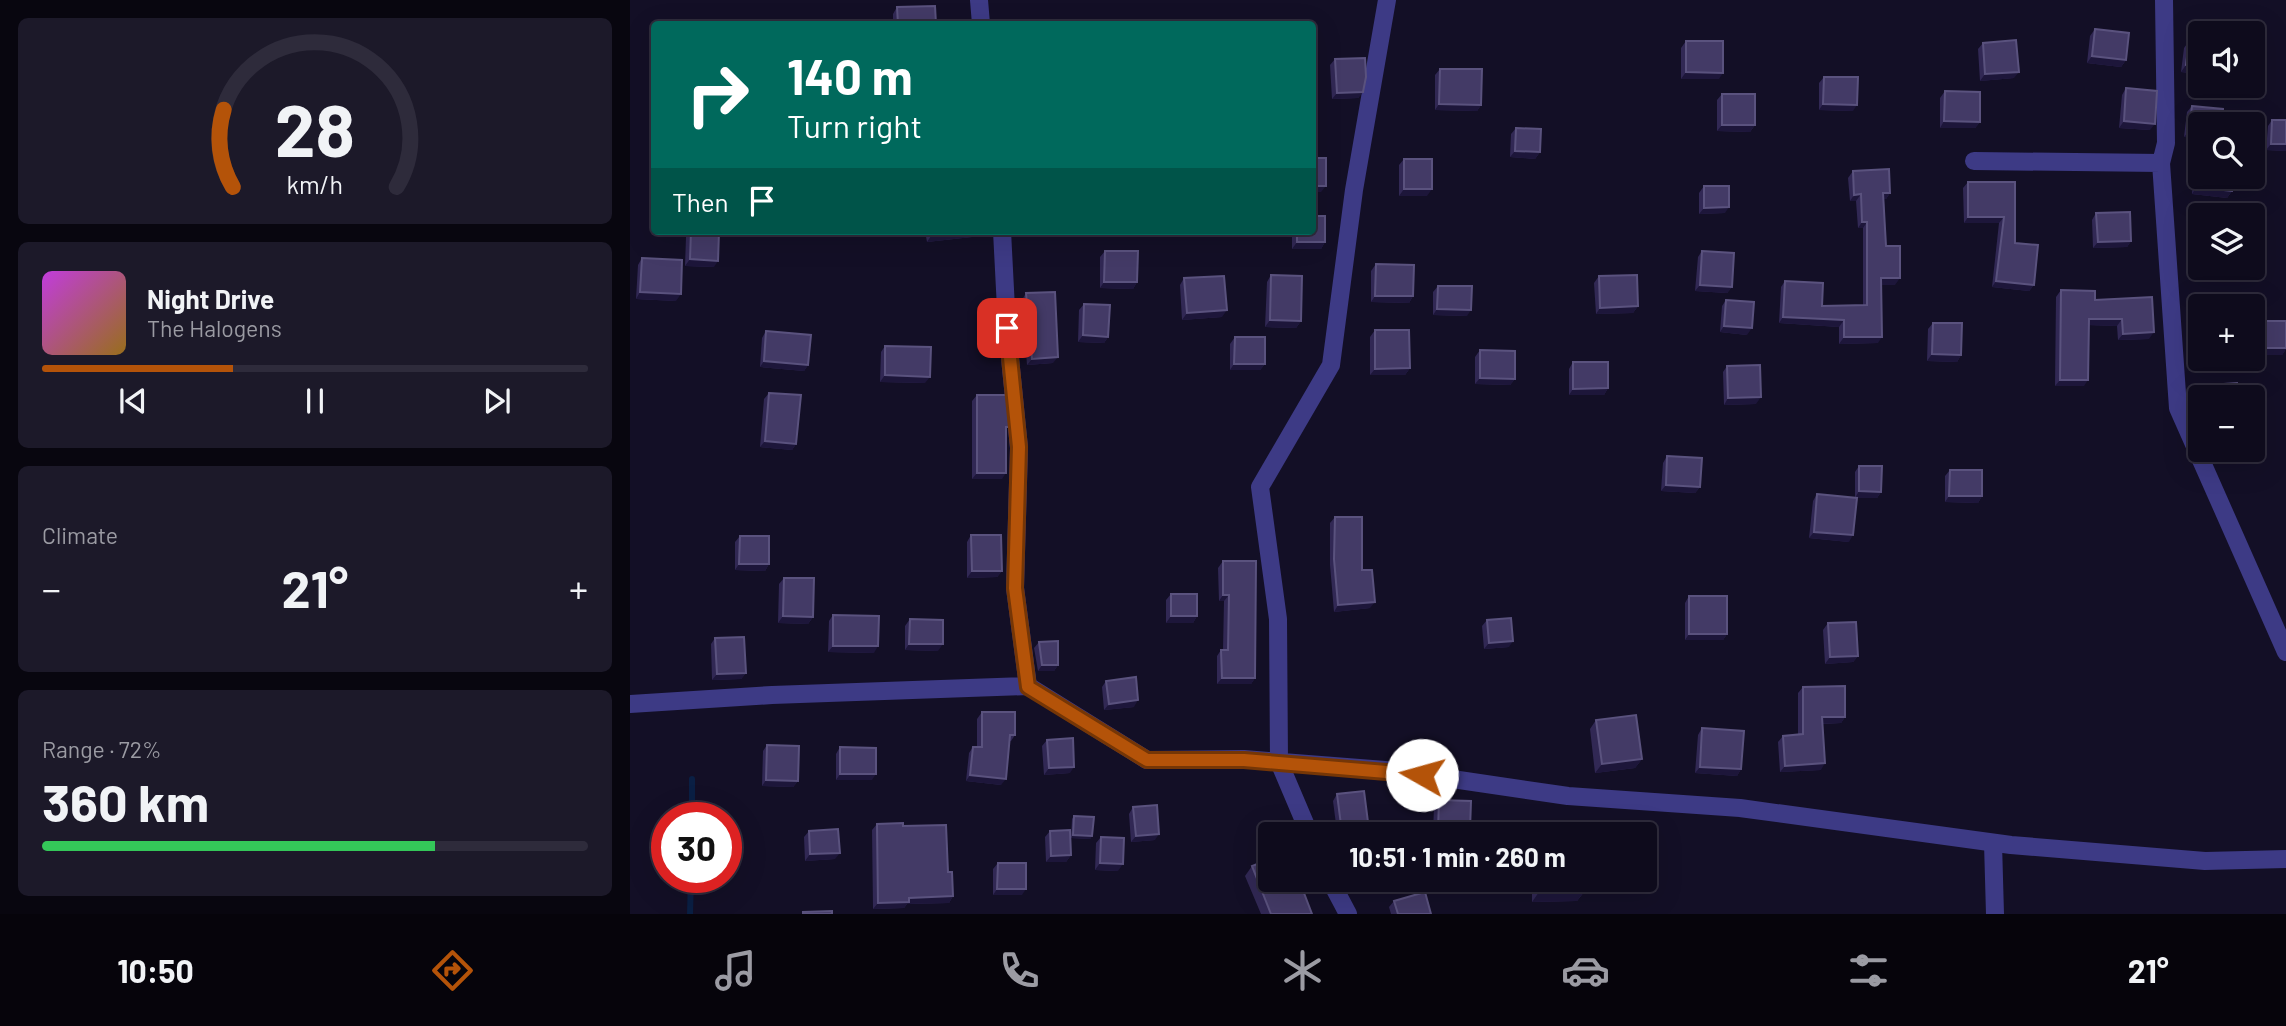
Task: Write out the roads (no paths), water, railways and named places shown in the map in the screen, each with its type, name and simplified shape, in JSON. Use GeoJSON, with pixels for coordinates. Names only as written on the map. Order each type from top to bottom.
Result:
{"type":"FeatureCollection","features":[{"type":"Feature","properties":{"kind":"street"},"geometry":{"type":"LineString","coordinates":[[979,0],[981,21]]}},
{"type":"Feature","properties":{"kind":"street"},"geometry":{"type":"LineString","coordinates":[[1304,822],[1279,762],[1278,620],[1260,487],[1331,365],[1354,190],[1387,0]]}},
{"type":"Feature","properties":{"kind":"street"},"geometry":{"type":"LineString","coordinates":[[2164,0],[2166,143],[2161,163],[2178,408],[2286,652]]}},
{"type":"Feature","properties":{"kind":"street"},"geometry":{"type":"LineString","coordinates":[[1975,161],[2161,163]]}},
{"type":"Feature","properties":{"kind":"street"},"geometry":{"type":"LineString","coordinates":[[1002,235],[1007,328],[1019,447],[1015,588],[1028,687]]}},
{"type":"Feature","properties":{"kind":"street"},"geometry":{"type":"LineString","coordinates":[[630,704],[772,695],[1028,687],[1147,760],[1244,760],[1398,771],[1568,796],[1740,808],[1993,843],[2205,861],[2286,859]]}},
{"type":"Feature","properties":{"kind":"street"},"geometry":{"type":"LineString","coordinates":[[1993,843],[1995,914]]}},
{"type":"Feature","properties":{"kind":"street"},"geometry":{"type":"LineString","coordinates":[[1336,892],[1348,914]]}},
{"type":"Feature","properties":{"kind":"waterway"},"geometry":{"type":"LineString","coordinates":[[692,779],[692,802]]}},
{"type":"Feature","properties":{"kind":"waterway"},"geometry":{"type":"LineString","coordinates":[[690,914],[691,893]]}}]}
